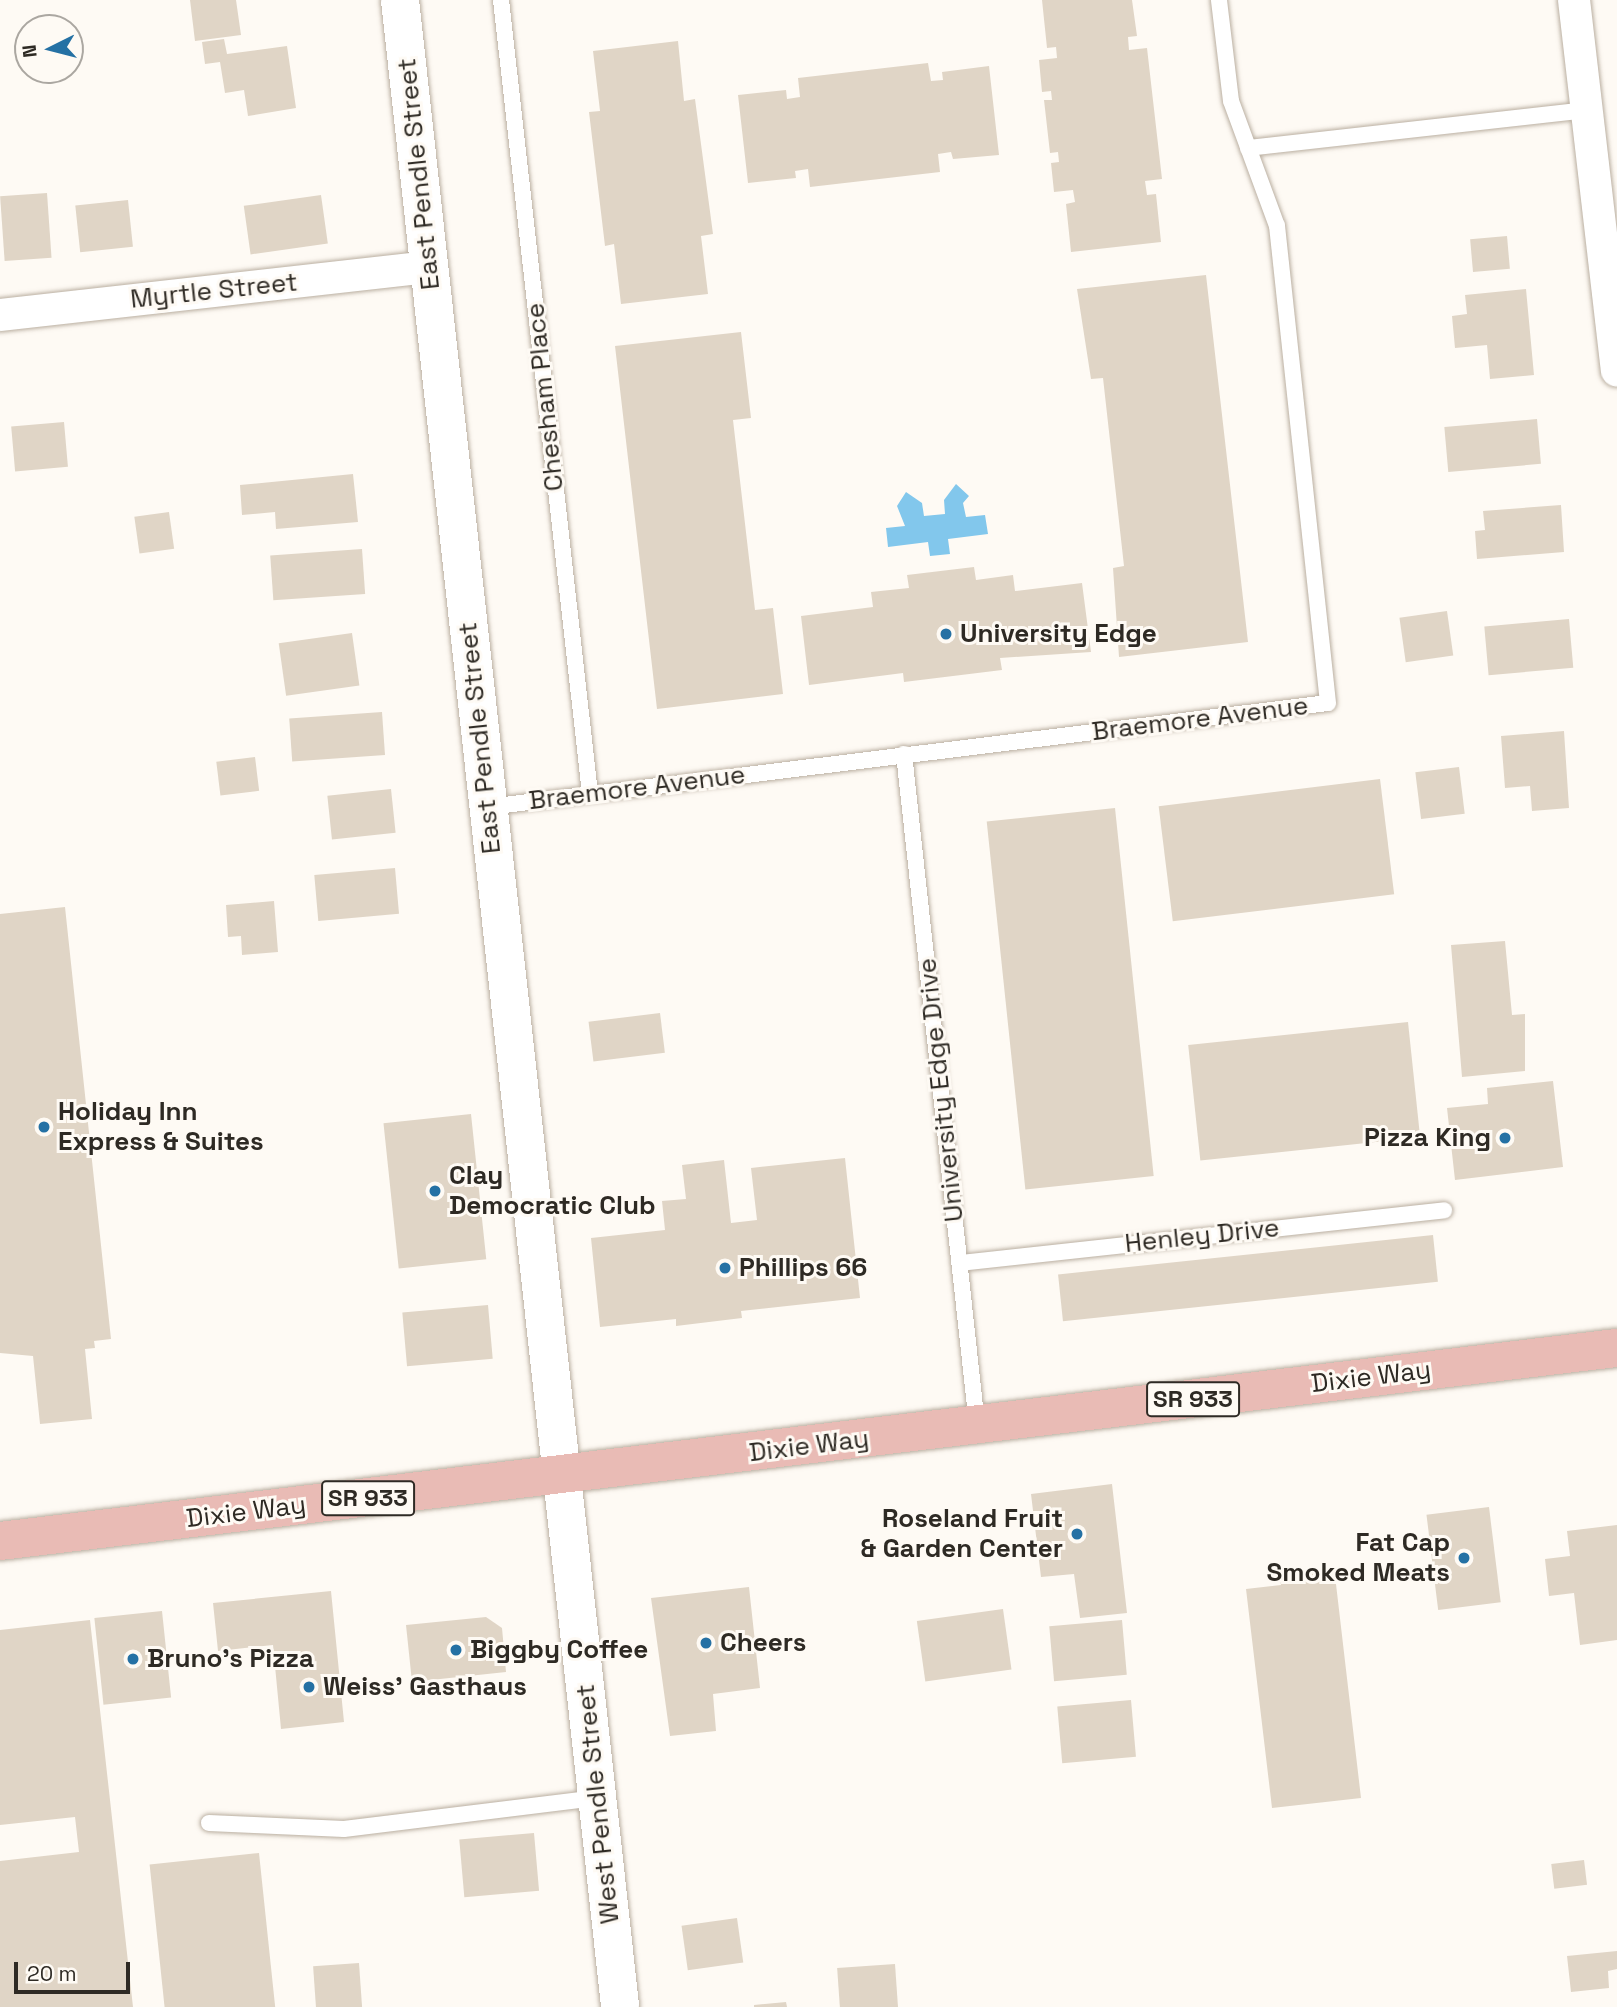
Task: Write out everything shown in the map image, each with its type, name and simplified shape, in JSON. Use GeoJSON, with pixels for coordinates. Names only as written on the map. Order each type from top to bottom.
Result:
{"type":"FeatureCollection","features":[{"type":"Feature","properties":{"kind":"main road","name":"Dixie Way"},"geometry":{"type":"LineString","coordinates":[[0,1541],[1617,1348]]}},
{"type":"Feature","properties":{"kind":"street","name":"East Pendle Street"},"geometry":{"type":"LineString","coordinates":[[400,0],[562,1475]]}},
{"type":"Feature","properties":{"kind":"street"},"geometry":{"type":"LineString","coordinates":[[1574,0],[1617,371]]}},
{"type":"Feature","properties":{"kind":"street","name":"Myrtle Street"},"geometry":{"type":"LineString","coordinates":[[0,315],[429,267]]}},
{"type":"Feature","properties":{"kind":"street","name":"West Pendle Street"},"geometry":{"type":"LineString","coordinates":[[562,1475],[620,2007]]}},
{"type":"Feature","properties":{"kind":"lane","name":"Chesham Place"},"geometry":{"type":"LineString","coordinates":[[501,0],[590,794]]}},
{"type":"Feature","properties":{"kind":"lane","name":"Braemore Avenue"},"geometry":{"type":"LineString","coordinates":[[488,807],[1328,703],[1277,226],[1231,101],[1219,0]]}},
{"type":"Feature","properties":{"kind":"lane"},"geometry":{"type":"LineString","coordinates":[[1248,148],[1588,110]]}},
{"type":"Feature","properties":{"kind":"lane","name":"University Edge Drive"},"geometry":{"type":"LineString","coordinates":[[904,754],[977,1425]]}},
{"type":"Feature","properties":{"kind":"lane","name":"Henley Drive"},"geometry":{"type":"LineString","coordinates":[[960,1263],[1444,1210]]}},
{"type":"Feature","properties":{"kind":"lane"},"geometry":{"type":"LineString","coordinates":[[209,1823],[344,1829],[597,1798]]}},
{"type":"Feature","properties":{"kind":"water"},"geometry":{"type":"Polygon","coordinates":[[[956,484],[969,496],[963,503],[966,517],[985,515],[988,534],[948,539],[950,554],[930,556],[928,542],[888,547],[886,528],[905,526],[897,506],[906,492],[922,503],[924,516],[945,514],[944,500],[956,484]]]}},
{"type":"Feature","properties":{"kind":"building"},"geometry":{"type":"Polygon","coordinates":[[[190,0],[236,0],[241,35],[195,41],[190,0]]]}},
{"type":"Feature","properties":{"kind":"building"},"geometry":{"type":"Polygon","coordinates":[[[1042,0],[1132,0],[1137,36],[1128,37],[1129,50],[1147,48],[1162,179],[1145,181],[1147,195],[1156,194],[1161,242],[1071,252],[1066,204],[1075,202],[1073,190],[1054,192],[1051,163],[1059,162],[1058,152],[1050,153],[1044,100],[1052,100],[1051,91],[1042,92],[1039,60],[1057,58],[1056,47],[1047,48],[1042,0]]]}},
{"type":"Feature","properties":{"kind":"building"},"geometry":{"type":"Polygon","coordinates":[[[224,39],[227,54],[287,46],[296,108],[248,116],[244,90],[225,93],[220,62],[205,64],[202,42],[224,39]]]}},
{"type":"Feature","properties":{"kind":"building"},"geometry":{"type":"Polygon","coordinates":[[[678,41],[684,101],[695,99],[713,234],[701,236],[708,294],[621,304],[614,244],[605,246],[589,112],[600,111],[593,51],[678,41]]]}},
{"type":"Feature","properties":{"kind":"building"},"geometry":{"type":"Polygon","coordinates":[[[928,63],[931,81],[943,80],[942,72],[989,66],[999,155],[953,159],[951,152],[938,154],[940,172],[810,187],[808,169],[795,171],[796,178],[748,183],[738,95],[786,90],[787,99],[800,97],[798,78],[928,63]]]}},
{"type":"Feature","properties":{"kind":"building"},"geometry":{"type":"Polygon","coordinates":[[[47,193],[52,258],[5,261],[0,196],[47,193]]]}},
{"type":"Feature","properties":{"kind":"building"},"geometry":{"type":"Polygon","coordinates":[[[321,195],[328,244],[251,254],[244,206],[321,195]]]}},
{"type":"Feature","properties":{"kind":"building"},"geometry":{"type":"Polygon","coordinates":[[[128,200],[133,247],[80,252],[75,206],[128,200]]]}},
{"type":"Feature","properties":{"kind":"building"},"geometry":{"type":"Polygon","coordinates":[[[1507,236],[1510,269],[1473,272],[1470,239],[1507,236]]]}},
{"type":"Feature","properties":{"kind":"building"},"geometry":{"type":"Polygon","coordinates":[[[1206,275],[1248,642],[1119,657],[1113,568],[1124,566],[1103,378],[1091,379],[1077,289],[1206,275]]]}},
{"type":"Feature","properties":{"kind":"building"},"geometry":{"type":"Polygon","coordinates":[[[1526,289],[1534,375],[1490,379],[1487,345],[1455,348],[1452,316],[1467,314],[1465,295],[1526,289]]]}},
{"type":"Feature","properties":{"kind":"building"},"geometry":{"type":"Polygon","coordinates":[[[741,332],[751,418],[733,420],[755,610],[773,608],[783,694],[657,709],[615,346],[741,332]]]}},
{"type":"Feature","properties":{"kind":"building"},"geometry":{"type":"Polygon","coordinates":[[[1537,419],[1541,464],[1448,472],[1444,427],[1537,419]]]}},
{"type":"Feature","properties":{"kind":"building"},"geometry":{"type":"Polygon","coordinates":[[[64,422],[68,467],[15,471],[11,427],[64,422]]]}},
{"type":"Feature","properties":{"kind":"building"},"geometry":{"type":"Polygon","coordinates":[[[353,474],[358,522],[276,529],[275,512],[242,515],[240,485],[353,474]]]}},
{"type":"Feature","properties":{"kind":"building"},"geometry":{"type":"Polygon","coordinates":[[[1561,505],[1564,552],[1477,559],[1475,531],[1485,530],[1483,511],[1561,505]]]}},
{"type":"Feature","properties":{"kind":"building"},"geometry":{"type":"Polygon","coordinates":[[[169,512],[174,549],[139,554],[134,517],[169,512]]]}},
{"type":"Feature","properties":{"kind":"building"},"geometry":{"type":"Polygon","coordinates":[[[362,549],[365,594],[273,600],[270,555],[362,549]]]}},
{"type":"Feature","properties":{"kind":"building","name":"University Edge"},"geometry":{"type":"Polygon","coordinates":[[[974,567],[976,580],[1013,575],[1015,591],[1082,583],[1091,652],[1000,658],[1002,670],[904,682],[903,673],[809,685],[801,616],[873,607],[871,592],[909,588],[907,575],[974,567]]]}},
{"type":"Feature","properties":{"kind":"building"},"geometry":{"type":"Polygon","coordinates":[[[1447,611],[1453,656],[1406,662],[1399,618],[1447,611]]]}},
{"type":"Feature","properties":{"kind":"building"},"geometry":{"type":"Polygon","coordinates":[[[1569,619],[1573,668],[1489,675],[1484,626],[1569,619]]]}},
{"type":"Feature","properties":{"kind":"building"},"geometry":{"type":"Polygon","coordinates":[[[352,633],[359,685],[286,696],[279,643],[352,633]]]}},
{"type":"Feature","properties":{"kind":"building"},"geometry":{"type":"Polygon","coordinates":[[[382,712],[385,755],[292,761],[289,718],[382,712]]]}},
{"type":"Feature","properties":{"kind":"building"},"geometry":{"type":"Polygon","coordinates":[[[1564,731],[1569,808],[1532,811],[1530,786],[1505,788],[1501,736],[1564,731]]]}},
{"type":"Feature","properties":{"kind":"building"},"geometry":{"type":"Polygon","coordinates":[[[255,757],[259,791],[220,795],[216,762],[255,757]]]}},
{"type":"Feature","properties":{"kind":"building"},"geometry":{"type":"Polygon","coordinates":[[[1459,767],[1465,814],[1421,819],[1415,772],[1459,767]]]}},
{"type":"Feature","properties":{"kind":"building"},"geometry":{"type":"Polygon","coordinates":[[[1380,779],[1394,894],[1173,921],[1159,806],[1380,779]]]}},
{"type":"Feature","properties":{"kind":"building"},"geometry":{"type":"Polygon","coordinates":[[[391,789],[396,833],[332,839],[327,796],[391,789]]]}},
{"type":"Feature","properties":{"kind":"building"},"geometry":{"type":"Polygon","coordinates":[[[1115,808],[1154,1176],[1025,1189],[987,821],[1115,808]]]}},
{"type":"Feature","properties":{"kind":"building"},"geometry":{"type":"Polygon","coordinates":[[[395,868],[399,914],[318,921],[314,875],[395,868]]]}},
{"type":"Feature","properties":{"kind":"building"},"geometry":{"type":"Polygon","coordinates":[[[274,901],[278,952],[242,955],[241,936],[228,937],[226,905],[274,901]]]}},
{"type":"Feature","properties":{"kind":"building","name":"Holiday Inn Express & Suites"},"geometry":{"type":"Polygon","coordinates":[[[65,907],[111,1339],[94,1341],[95,1348],[85,1349],[92,1419],[40,1424],[33,1356],[0,1353],[0,914],[65,907]]]}},
{"type":"Feature","properties":{"kind":"building"},"geometry":{"type":"Polygon","coordinates":[[[1505,941],[1512,1015],[1525,1014],[1525,1071],[1462,1077],[1451,945],[1505,941]]]}},
{"type":"Feature","properties":{"kind":"building"},"geometry":{"type":"Polygon","coordinates":[[[660,1013],[665,1053],[593,1061],[589,1022],[660,1013]]]}},
{"type":"Feature","properties":{"kind":"building"},"geometry":{"type":"Polygon","coordinates":[[[1408,1022],[1420,1137],[1200,1160],[1188,1045],[1408,1022]]]}},
{"type":"Feature","properties":{"kind":"building","name":"Pizza King"},"geometry":{"type":"Polygon","coordinates":[[[1553,1081],[1563,1167],[1455,1180],[1447,1108],[1488,1104],[1487,1088],[1553,1081]]]}},
{"type":"Feature","properties":{"kind":"building","name":"Clay Democratic Club"},"geometry":{"type":"Polygon","coordinates":[[[471,1114],[486,1259],[399,1268],[383,1123],[471,1114]]]}},
{"type":"Feature","properties":{"kind":"building","name":"Phillips 66"},"geometry":{"type":"Polygon","coordinates":[[[845,1158],[860,1298],[741,1311],[742,1318],[676,1326],[676,1319],[600,1327],[591,1238],[665,1230],[662,1201],[686,1199],[682,1165],[724,1160],[731,1223],[757,1220],[751,1168],[845,1158]]]}},
{"type":"Feature","properties":{"kind":"building"},"geometry":{"type":"Polygon","coordinates":[[[1433,1235],[1438,1282],[1063,1321],[1058,1274],[1433,1235]]]}},
{"type":"Feature","properties":{"kind":"building"},"geometry":{"type":"Polygon","coordinates":[[[488,1305],[493,1359],[407,1366],[402,1312],[488,1305]]]}},
{"type":"Feature","properties":{"kind":"building","name":"Roseland Fruit & Garden Center"},"geometry":{"type":"Polygon","coordinates":[[[1112,1484],[1127,1613],[1080,1618],[1074,1574],[1041,1577],[1031,1494],[1112,1484]]]}},
{"type":"Feature","properties":{"kind":"building","name":"Fat Cap Smoked Meats"},"geometry":{"type":"Polygon","coordinates":[[[1489,1507],[1501,1602],[1438,1610],[1426,1515],[1489,1507]]]}},
{"type":"Feature","properties":{"kind":"building"},"geometry":{"type":"Polygon","coordinates":[[[1617,1525],[1617,1640],[1580,1645],[1574,1593],[1549,1596],[1545,1559],[1570,1556],[1567,1531],[1617,1525]]]}},
{"type":"Feature","properties":{"kind":"building"},"geometry":{"type":"Polygon","coordinates":[[[1334,1567],[1361,1798],[1272,1808],[1246,1589],[1281,1585],[1279,1574],[1334,1567]]]}},
{"type":"Feature","properties":{"kind":"building","name":"Cheers"},"geometry":{"type":"Polygon","coordinates":[[[749,1587],[760,1688],[713,1694],[716,1731],[670,1736],[651,1598],[749,1587]]]}},
{"type":"Feature","properties":{"kind":"building","name":"Weiss' Gasthaus"},"geometry":{"type":"Polygon","coordinates":[[[331,1591],[344,1722],[281,1729],[273,1645],[218,1651],[213,1603],[331,1591]]]}},
{"type":"Feature","properties":{"kind":"building"},"geometry":{"type":"Polygon","coordinates":[[[1003,1609],[1011,1669],[925,1682],[917,1621],[1003,1609]]]}},
{"type":"Feature","properties":{"kind":"building","name":"Bruno's Pizza"},"geometry":{"type":"Polygon","coordinates":[[[162,1611],[171,1698],[103,1705],[94,1618],[162,1611]]]}},
{"type":"Feature","properties":{"kind":"building","name":"Biggby Coffee"},"geometry":{"type":"Polygon","coordinates":[[[486,1617],[502,1628],[506,1672],[412,1682],[406,1625],[486,1617]]]}},
{"type":"Feature","properties":{"kind":"building"},"geometry":{"type":"Polygon","coordinates":[[[90,1620],[133,2007],[0,2007],[0,1861],[79,1852],[75,1817],[0,1825],[0,1630],[90,1620]]]}},
{"type":"Feature","properties":{"kind":"building"},"geometry":{"type":"Polygon","coordinates":[[[1122,1620],[1127,1675],[1054,1681],[1049,1626],[1122,1620]]]}},
{"type":"Feature","properties":{"kind":"building"},"geometry":{"type":"Polygon","coordinates":[[[1131,1700],[1136,1757],[1062,1763],[1057,1706],[1131,1700]]]}},
{"type":"Feature","properties":{"kind":"building"},"geometry":{"type":"Polygon","coordinates":[[[534,1833],[539,1891],[464,1897],[459,1840],[534,1833]]]}},
{"type":"Feature","properties":{"kind":"building"},"geometry":{"type":"Polygon","coordinates":[[[259,1853],[275,2007],[165,2007],[150,1864],[259,1853]]]}},
{"type":"Feature","properties":{"kind":"building"},"geometry":{"type":"Polygon","coordinates":[[[1584,1860],[1587,1885],[1554,1889],[1551,1864],[1584,1860]]]}},
{"type":"Feature","properties":{"kind":"building"},"geometry":{"type":"Polygon","coordinates":[[[737,1918],[743,1963],[688,1970],[682,1926],[737,1918]]]}},
{"type":"Feature","properties":{"kind":"building"},"geometry":{"type":"Polygon","coordinates":[[[1617,1951],[1617,1969],[1608,1971],[1609,1988],[1571,1992],[1567,1956],[1617,1951]]]}},
{"type":"Feature","properties":{"kind":"building"},"geometry":{"type":"Polygon","coordinates":[[[359,1963],[362,2007],[316,2007],[313,1966],[359,1963]]]}},
{"type":"Feature","properties":{"kind":"building"},"geometry":{"type":"Polygon","coordinates":[[[895,1964],[898,2007],[840,2007],[837,1968],[895,1964]]]}},
{"type":"Feature","properties":{"kind":"building"},"geometry":{"type":"Polygon","coordinates":[[[786,2002],[787,2007],[754,2007],[754,2005],[786,2002]]]}},
{"type":"Feature","properties":{"kind":"place","name":"University Edge"},"geometry":{"type":"Point","coordinates":[946,634]}},
{"type":"Feature","properties":{"kind":"place","name":"Holiday Inn Express & Suites"},"geometry":{"type":"Point","coordinates":[44,1127]}},
{"type":"Feature","properties":{"kind":"place","name":"Pizza King"},"geometry":{"type":"Point","coordinates":[1505,1138]}},
{"type":"Feature","properties":{"kind":"place","name":"Clay Democratic Club"},"geometry":{"type":"Point","coordinates":[435,1191]}},
{"type":"Feature","properties":{"kind":"place","name":"Phillips 66"},"geometry":{"type":"Point","coordinates":[725,1268]}},
{"type":"Feature","properties":{"kind":"place","name":"Roseland Fruit & Garden Center"},"geometry":{"type":"Point","coordinates":[1077,1534]}},
{"type":"Feature","properties":{"kind":"place","name":"Fat Cap Smoked Meats"},"geometry":{"type":"Point","coordinates":[1464,1558]}},
{"type":"Feature","properties":{"kind":"place","name":"Cheers"},"geometry":{"type":"Point","coordinates":[706,1643]}},
{"type":"Feature","properties":{"kind":"place","name":"Biggby Coffee"},"geometry":{"type":"Point","coordinates":[456,1650]}},
{"type":"Feature","properties":{"kind":"place","name":"Bruno's Pizza"},"geometry":{"type":"Point","coordinates":[133,1659]}},
{"type":"Feature","properties":{"kind":"place","name":"Weiss' Gasthaus"},"geometry":{"type":"Point","coordinates":[309,1687]}}]}
